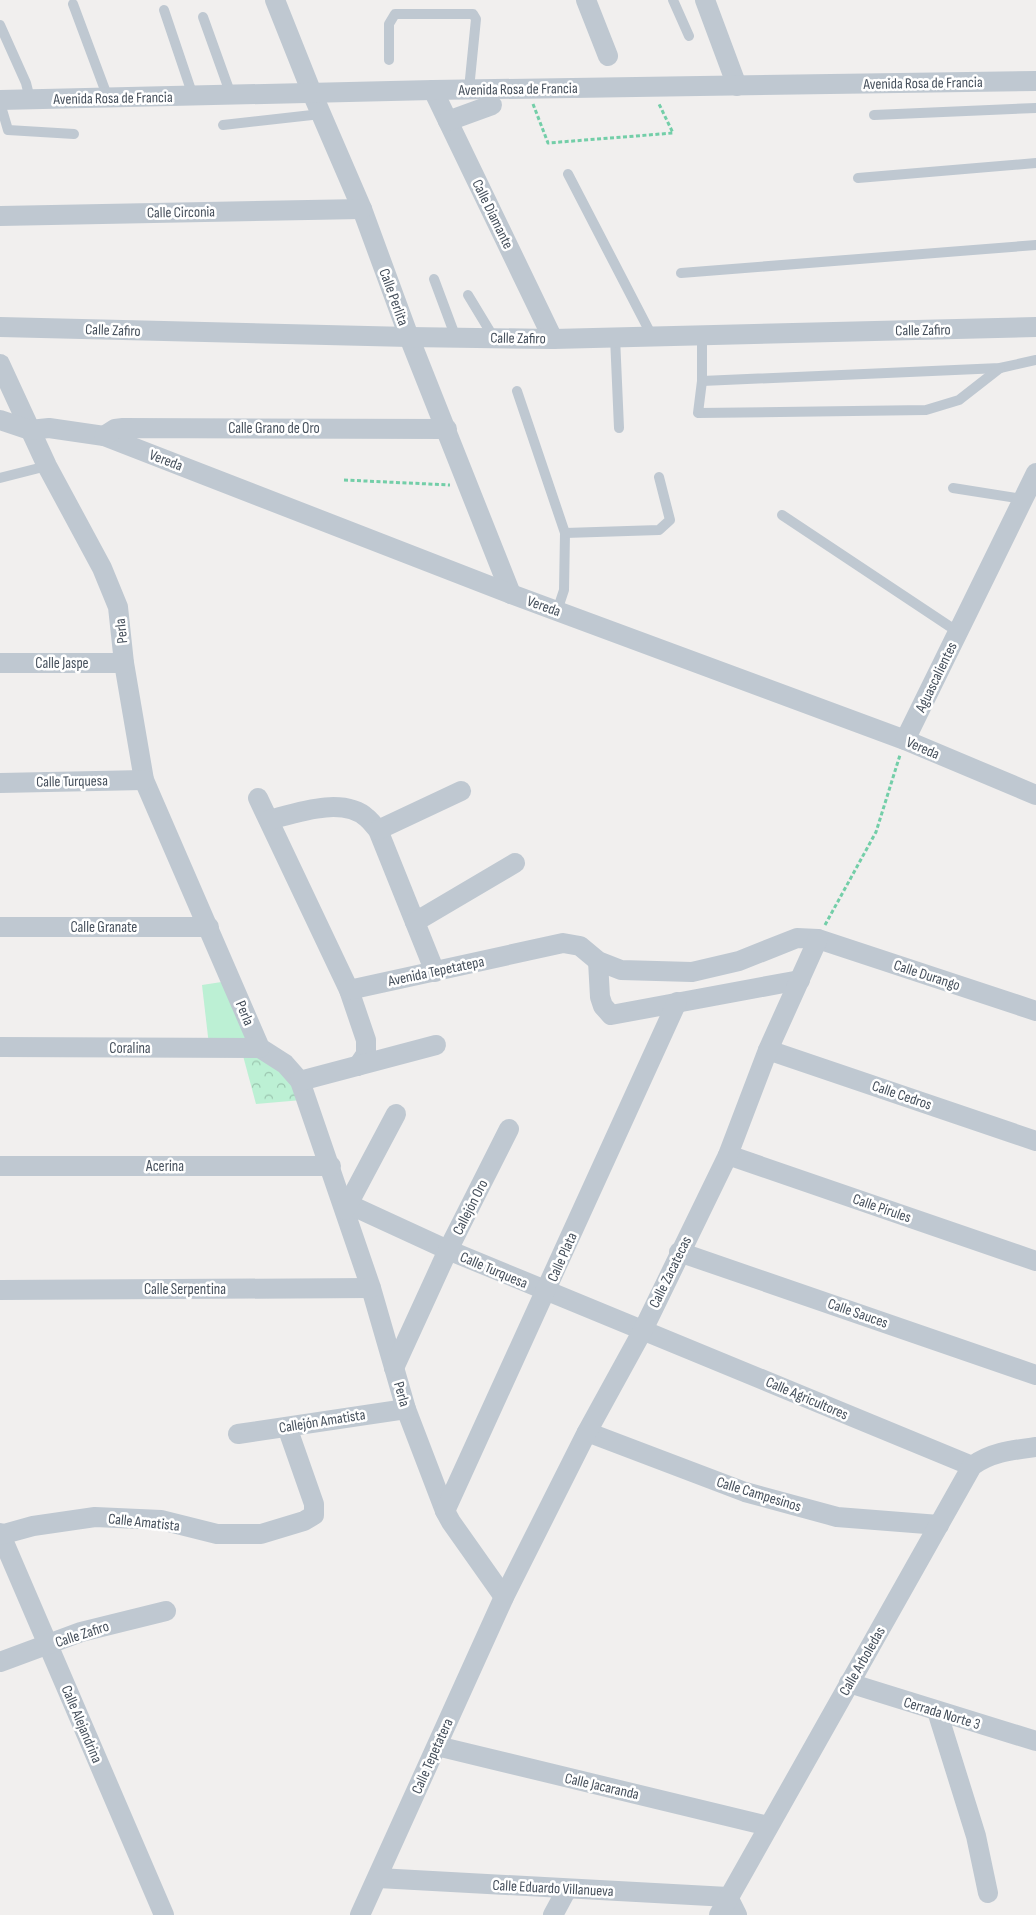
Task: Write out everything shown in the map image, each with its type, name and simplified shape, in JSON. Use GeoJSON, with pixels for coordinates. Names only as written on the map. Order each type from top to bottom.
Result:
{"type":"FeatureCollection","features":[{"type":"Feature","properties":{"kind":"street","name":"Calle Perlita"},"geometry":{"type":"LineString","coordinates":[[276,0],[312,94],[362,209],[409,337],[511,594]]}},
{"type":"Feature","properties":{"kind":"street"},"geometry":{"type":"LineString","coordinates":[[586,0],[608,56]]}},
{"type":"Feature","properties":{"kind":"street"},"geometry":{"type":"LineString","coordinates":[[710,0],[737,86]]}},
{"type":"Feature","properties":{"kind":"street","name":"Avenida Rosa de Francia"},"geometry":{"type":"LineString","coordinates":[[0,101],[433,90],[1036,81]]}},
{"type":"Feature","properties":{"kind":"street","name":"Calle Diamante"},"geometry":{"type":"LineString","coordinates":[[433,90],[553,339]]}},
{"type":"Feature","properties":{"kind":"street"},"geometry":{"type":"LineString","coordinates":[[448,121],[492,105]]}},
{"type":"Feature","properties":{"kind":"street","name":"Calle Circonia"},"geometry":{"type":"LineString","coordinates":[[0,216],[362,209]]}},
{"type":"Feature","properties":{"kind":"street","name":"Calle Zafiro"},"geometry":{"type":"LineString","coordinates":[[0,327],[553,339],[1036,327]]}},
{"type":"Feature","properties":{"kind":"street","name":"Perla"},"geometry":{"type":"LineString","coordinates":[[0,364],[21,410],[40,429],[47,466],[102,568],[118,607],[124,663],[144,780],[260,1048],[285,1064],[300,1081],[347,1207],[406,1409],[445,1511],[504,1596]]}},
{"type":"Feature","properties":{"kind":"street"},"geometry":{"type":"LineString","coordinates":[[0,401],[21,410]]}},
{"type":"Feature","properties":{"kind":"street","name":"Vereda"},"geometry":{"type":"LineString","coordinates":[[0,420],[40,429],[104,436],[511,594],[905,740],[1036,795]]}},
{"type":"Feature","properties":{"kind":"street","name":"Calle Grano de Oro"},"geometry":{"type":"LineString","coordinates":[[104,436],[115,429],[123,428],[446,429]]}},
{"type":"Feature","properties":{"kind":"street","name":"Aguascalientes"},"geometry":{"type":"LineString","coordinates":[[905,740],[1036,473]]}},
{"type":"Feature","properties":{"kind":"street","name":"Calle Jaspe"},"geometry":{"type":"LineString","coordinates":[[0,663],[124,663]]}},
{"type":"Feature","properties":{"kind":"street","name":"Calle Turquesa"},"geometry":{"type":"LineString","coordinates":[[0,783],[144,780]]}},
{"type":"Feature","properties":{"kind":"street"},"geometry":{"type":"LineString","coordinates":[[378,830],[461,791]]}},
{"type":"Feature","properties":{"kind":"street"},"geometry":{"type":"LineString","coordinates":[[258,798],[349,990],[366,1040],[366,1054],[358,1066]]}},
{"type":"Feature","properties":{"kind":"street"},"geometry":{"type":"LineString","coordinates":[[268,820],[317,807],[348,808],[366,817],[378,830],[435,972]]}},
{"type":"Feature","properties":{"kind":"street"},"geometry":{"type":"LineString","coordinates":[[415,922],[515,863]]}},
{"type":"Feature","properties":{"kind":"street","name":"Calle Granate"},"geometry":{"type":"LineString","coordinates":[[0,927],[209,927]]}},
{"type":"Feature","properties":{"kind":"street","name":"Avenida Tepetatepa"},"geometry":{"type":"LineString","coordinates":[[349,990],[563,944],[580,946],[598,961],[621,970],[692,972],[739,961],[797,938],[818,939]]}},
{"type":"Feature","properties":{"kind":"street","name":"Calle Zacatecas"},"geometry":{"type":"LineString","coordinates":[[504,1596],[587,1432],[643,1330],[679,1252],[728,1155],[768,1050],[818,939]]}},
{"type":"Feature","properties":{"kind":"street","name":"Calle Durango"},"geometry":{"type":"LineString","coordinates":[[818,939],[1036,1012]]}},
{"type":"Feature","properties":{"kind":"street"},"geometry":{"type":"LineString","coordinates":[[598,961],[600,997],[603,1006],[611,1014],[800,980]]}},
{"type":"Feature","properties":{"kind":"street","name":"Calle Plata"},"geometry":{"type":"LineString","coordinates":[[445,1511],[677,1002]]}},
{"type":"Feature","properties":{"kind":"street"},"geometry":{"type":"LineString","coordinates":[[300,1081],[436,1045]]}},
{"type":"Feature","properties":{"kind":"street","name":"Coralina"},"geometry":{"type":"LineString","coordinates":[[0,1047],[260,1048]]}},
{"type":"Feature","properties":{"kind":"street","name":"Calle Cedros"},"geometry":{"type":"LineString","coordinates":[[768,1050],[1036,1141]]}},
{"type":"Feature","properties":{"kind":"street"},"geometry":{"type":"LineString","coordinates":[[347,1207],[396,1114]]}},
{"type":"Feature","properties":{"kind":"street","name":"Callejón Oro"},"geometry":{"type":"LineString","coordinates":[[394,1368],[448,1250],[509,1129]]}},
{"type":"Feature","properties":{"kind":"street","name":"Calle Pirules"},"geometry":{"type":"LineString","coordinates":[[728,1155],[1036,1261]]}},
{"type":"Feature","properties":{"kind":"street","name":"Acerina"},"geometry":{"type":"LineString","coordinates":[[0,1166],[331,1166]]}},
{"type":"Feature","properties":{"kind":"street","name":"Calle Turquesa"},"geometry":{"type":"LineString","coordinates":[[347,1207],[546,1292],[643,1330]]}},
{"type":"Feature","properties":{"kind":"street","name":"Calle Sauces"},"geometry":{"type":"LineString","coordinates":[[679,1252],[1036,1375]]}},
{"type":"Feature","properties":{"kind":"street","name":"Calle Serpentina"},"geometry":{"type":"LineString","coordinates":[[0,1290],[371,1288]]}},
{"type":"Feature","properties":{"kind":"street","name":"Calle Agricultores"},"geometry":{"type":"LineString","coordinates":[[643,1330],[972,1466]]}},
{"type":"Feature","properties":{"kind":"street","name":"Callejón Amatista"},"geometry":{"type":"LineString","coordinates":[[238,1434],[406,1409]]}},
{"type":"Feature","properties":{"kind":"street","name":"Calle Amatista"},"geometry":{"type":"LineString","coordinates":[[0,1534],[33,1526],[96,1516],[161,1520],[217,1534],[261,1534],[304,1522],[314,1515],[314,1504],[287,1427]]}},
{"type":"Feature","properties":{"kind":"street","name":"Calle Campesinos"},"geometry":{"type":"LineString","coordinates":[[587,1432],[744,1492],[837,1517],[939,1525]]}},
{"type":"Feature","properties":{"kind":"street"},"geometry":{"type":"LineString","coordinates":[[972,1466],[983,1458],[999,1452],[1036,1447]]}},
{"type":"Feature","properties":{"kind":"street","name":"Calle Arboledas"},"geometry":{"type":"LineString","coordinates":[[723,1906],[972,1466]]}},
{"type":"Feature","properties":{"kind":"street","name":"Calle Alejandrina"},"geometry":{"type":"LineString","coordinates":[[0,1534],[164,1915]]}},
{"type":"Feature","properties":{"kind":"street","name":"Calle Tepetatera"},"geometry":{"type":"LineString","coordinates":[[360,1915],[504,1596]]}},
{"type":"Feature","properties":{"kind":"street","name":"Calle Zafiro"},"geometry":{"type":"LineString","coordinates":[[0,1662],[81,1632],[166,1611]]}},
{"type":"Feature","properties":{"kind":"street","name":"Cerrada Norte 3"},"geometry":{"type":"LineString","coordinates":[[849,1683],[1036,1742]]}},
{"type":"Feature","properties":{"kind":"street"},"geometry":{"type":"LineString","coordinates":[[937,1711],[976,1836],[988,1893]]}},
{"type":"Feature","properties":{"kind":"street","name":"Calle Jacaranda"},"geometry":{"type":"LineString","coordinates":[[437,1746],[768,1826]]}},
{"type":"Feature","properties":{"kind":"street","name":"Calle Eduardo Villanueva"},"geometry":{"type":"LineString","coordinates":[[378,1878],[567,1889],[723,1906]]}},
{"type":"Feature","properties":{"kind":"street"},"geometry":{"type":"LineString","coordinates":[[553,1915],[567,1889]]}},
{"type":"Feature","properties":{"kind":"street"},"geometry":{"type":"LineString","coordinates":[[723,1906],[738,1915]]}},
{"type":"Feature","properties":{"kind":"lane"},"geometry":{"type":"LineString","coordinates":[[673,0],[689,36]]}},
{"type":"Feature","properties":{"kind":"lane"},"geometry":{"type":"LineString","coordinates":[[73,4],[108,98]]}},
{"type":"Feature","properties":{"kind":"lane"},"geometry":{"type":"LineString","coordinates":[[164,10],[193,96]]}},
{"type":"Feature","properties":{"kind":"lane"},"geometry":{"type":"LineString","coordinates":[[389,60],[389,24],[395,14],[472,14],[476,19],[469,90]]}},
{"type":"Feature","properties":{"kind":"lane"},"geometry":{"type":"LineString","coordinates":[[203,17],[231,95]]}},
{"type":"Feature","properties":{"kind":"lane"},"geometry":{"type":"LineString","coordinates":[[0,25],[26,83],[30,99]]}},
{"type":"Feature","properties":{"kind":"lane"},"geometry":{"type":"LineString","coordinates":[[0,101],[8,130],[74,134]]}},
{"type":"Feature","properties":{"kind":"lane"},"geometry":{"type":"LineString","coordinates":[[874,115],[1036,108]]}},
{"type":"Feature","properties":{"kind":"lane"},"geometry":{"type":"LineString","coordinates":[[223,125],[321,114]]}},
{"type":"Feature","properties":{"kind":"lane"},"geometry":{"type":"LineString","coordinates":[[858,178],[1036,163]]}},
{"type":"Feature","properties":{"kind":"lane"},"geometry":{"type":"LineString","coordinates":[[568,174],[652,336]]}},
{"type":"Feature","properties":{"kind":"lane"},"geometry":{"type":"LineString","coordinates":[[681,273],[1036,245]]}},
{"type":"Feature","properties":{"kind":"lane"},"geometry":{"type":"LineString","coordinates":[[434,279],[456,338]]}},
{"type":"Feature","properties":{"kind":"lane"},"geometry":{"type":"LineString","coordinates":[[468,295],[494,338]]}},
{"type":"Feature","properties":{"kind":"lane"},"geometry":{"type":"LineString","coordinates":[[702,335],[702,381],[698,413],[926,410],[959,400],[1000,368]]}},
{"type":"Feature","properties":{"kind":"lane"},"geometry":{"type":"LineString","coordinates":[[615,338],[619,428]]}},
{"type":"Feature","properties":{"kind":"lane"},"geometry":{"type":"LineString","coordinates":[[702,381],[1000,368],[1036,360]]}},
{"type":"Feature","properties":{"kind":"lane"},"geometry":{"type":"LineString","coordinates":[[517,392],[565,533],[564,590],[557,611]]}},
{"type":"Feature","properties":{"kind":"lane"},"geometry":{"type":"LineString","coordinates":[[0,478],[47,466]]}},
{"type":"Feature","properties":{"kind":"lane"},"geometry":{"type":"LineString","coordinates":[[565,533],[659,530],[670,520],[659,476]]}},
{"type":"Feature","properties":{"kind":"lane"},"geometry":{"type":"LineString","coordinates":[[953,488],[1023,500]]}},
{"type":"Feature","properties":{"kind":"lane"},"geometry":{"type":"LineString","coordinates":[[782,515],[949,626],[959,630]]}},
{"type":"Feature","properties":{"kind":"path"},"geometry":{"type":"LineString","coordinates":[[529,89],[548,143],[673,133],[652,87]]}},
{"type":"Feature","properties":{"kind":"path"},"geometry":{"type":"LineString","coordinates":[[344,480],[458,485],[468,482]]}},
{"type":"Feature","properties":{"kind":"path"},"geometry":{"type":"LineString","coordinates":[[818,939],[876,832],[905,740]]}},
{"type":"Feature","properties":{"kind":"green space"},"geometry":{"type":"Polygon","coordinates":[[[228,981],[256,1045],[209,1045],[202,985],[228,981]]]}},
{"type":"Feature","properties":{"kind":"green space"},"geometry":{"type":"Polygon","coordinates":[[[242,1052],[284,1067],[302,1100],[256,1104],[242,1052]]]}}]}
